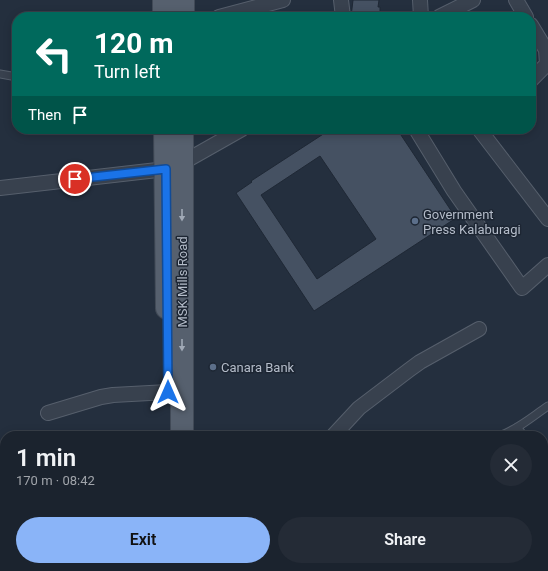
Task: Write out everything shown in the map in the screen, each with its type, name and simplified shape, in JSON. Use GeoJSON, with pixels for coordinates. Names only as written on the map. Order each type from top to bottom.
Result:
{"type":"FeatureCollection","features":[{"type":"Feature","properties":{"kind":"main road"},"geometry":{"type":"LineString","coordinates":[[164,0],[164,12]]}},
{"type":"Feature","properties":{"kind":"main road"},"geometry":{"type":"LineString","coordinates":[[183,0],[183,12]]}},
{"type":"Feature","properties":{"kind":"main road","name":"MSK Mills Road"},"geometry":{"type":"LineString","coordinates":[[166,134],[174,166],[182,431]]}},
{"type":"Feature","properties":{"kind":"main road","name":"MSK Mills Road"},"geometry":{"type":"LineString","coordinates":[[168,431],[174,166],[181,134]]}},
{"type":"Feature","properties":{"kind":"street"},"geometry":{"type":"LineString","coordinates":[[239,12],[283,0]]}},
{"type":"Feature","properties":{"kind":"street"},"geometry":{"type":"LineString","coordinates":[[341,0],[342,12]]}},
{"type":"Feature","properties":{"kind":"street"},"geometry":{"type":"LineString","coordinates":[[420,0],[421,12]]}},
{"type":"Feature","properties":{"kind":"street"},"geometry":{"type":"LineString","coordinates":[[449,12],[473,0]]}},
{"type":"Feature","properties":{"kind":"street"},"geometry":{"type":"LineString","coordinates":[[516,0],[523,12]]}},
{"type":"Feature","properties":{"kind":"street"},"geometry":{"type":"LineString","coordinates":[[536,33],[547,50],[547,64],[536,75]]}},
{"type":"Feature","properties":{"kind":"street"},"geometry":{"type":"LineString","coordinates":[[0,188],[174,166],[233,134]]}},
{"type":"Feature","properties":{"kind":"street"},"geometry":{"type":"LineString","coordinates":[[419,134],[454,191],[522,288],[548,265]]}},
{"type":"Feature","properties":{"kind":"street"},"geometry":{"type":"LineString","coordinates":[[484,134],[548,219]]}},
{"type":"Feature","properties":{"kind":"street"},"geometry":{"type":"LineString","coordinates":[[338,431],[359,408],[420,362],[479,329]]}},
{"type":"Feature","properties":{"kind":"street"},"geometry":{"type":"LineString","coordinates":[[48,413],[101,397],[168,392]]}},
{"type":"Feature","properties":{"kind":"lane"},"geometry":{"type":"LineString","coordinates":[[0,74],[12,76]]}},
{"type":"Feature","properties":{"kind":"lane"},"geometry":{"type":"LineString","coordinates":[[511,431],[548,406]]}},
{"type":"Feature","properties":{"kind":"lane"},"geometry":{"type":"LineString","coordinates":[[517,427],[520,431]]}},
{"type":"Feature","properties":{"kind":"building"},"geometry":{"type":"Polygon","coordinates":[[[353,0],[379,0],[378,7],[380,7],[380,12],[352,12],[353,0]]]}},
{"type":"Feature","properties":{"kind":"building","name":"Government Press Kalaburagi"},"geometry":{"type":"Polygon","coordinates":[[[323,134],[400,134],[456,218],[314,311],[236,193],[252,182],[251,181],[323,134]],[[320,156],[261,195],[317,279],[376,239],[320,156]]]}},
{"type":"Feature","properties":{"kind":"place","name":"Government Press Kalaburagi"},"geometry":{"type":"Point","coordinates":[415,221]}},
{"type":"Feature","properties":{"kind":"place","name":"Canara Bank"},"geometry":{"type":"Point","coordinates":[213,367]}},
{"type":"Feature","properties":{"kind":"route"},"geometry":{"type":"LineString","coordinates":[[75,179],[166,169],[168,392]]}}]}
